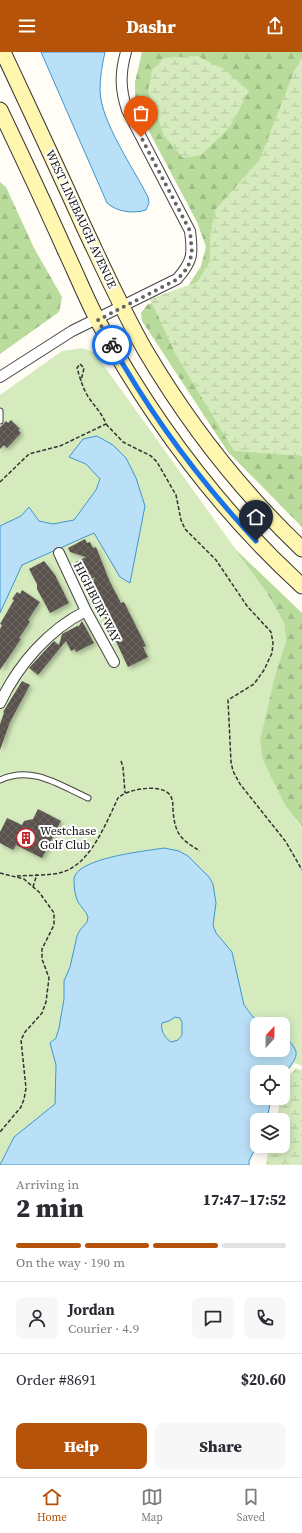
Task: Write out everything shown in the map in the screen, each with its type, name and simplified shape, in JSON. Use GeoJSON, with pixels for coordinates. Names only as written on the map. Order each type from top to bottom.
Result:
{"type":"FeatureCollection","features":[{"type":"Feature","properties":{"kind":"main road","name":"WEST LINEBAUGH AVENUE"},"geometry":{"type":"LineString","coordinates":[[3,52],[122,307],[171,391],[215,455],[255,501],[302,549]]}},
{"type":"Feature","properties":{"kind":"main road"},"geometry":{"type":"LineString","coordinates":[[0,110],[98,320],[128,373],[176,446],[230,513],[274,560],[302,586]]}},
{"type":"Feature","properties":{"kind":"street"},"geometry":{"type":"LineString","coordinates":[[0,377],[72,331],[98,320],[178,279],[188,267],[192,253],[190,231],[125,102],[121,79],[126,52]]}},
{"type":"Feature","properties":{"kind":"street","name":"HIGHBURY WAY"},"geometry":{"type":"LineString","coordinates":[[58,553],[86,611],[114,662]]}},
{"type":"Feature","properties":{"kind":"street"},"geometry":{"type":"LineString","coordinates":[[0,703],[28,658],[47,638],[68,620],[86,611]]}},
{"type":"Feature","properties":{"kind":"lane"},"geometry":{"type":"LineString","coordinates":[[0,410],[0,421]]}},
{"type":"Feature","properties":{"kind":"lane"},"geometry":{"type":"LineString","coordinates":[[0,780],[10,776],[32,774],[88,798]]}},
{"type":"Feature","properties":{"kind":"path"},"geometry":{"type":"LineString","coordinates":[[81,381],[84,368],[80,364],[76,368],[81,381],[89,398],[100,411],[106,424],[123,442],[151,456],[157,462],[176,495],[181,520],[185,529],[216,560],[247,606],[271,632],[273,643],[272,653],[264,670],[254,684],[228,700],[231,762],[233,771],[240,784],[286,842],[302,870]]}},
{"type":"Feature","properties":{"kind":"path"},"geometry":{"type":"LineString","coordinates":[[0,482],[28,454],[60,446],[106,424]]}},
{"type":"Feature","properties":{"kind":"path"},"geometry":{"type":"LineString","coordinates":[[121,761],[125,792]]}},
{"type":"Feature","properties":{"kind":"path"},"geometry":{"type":"LineString","coordinates":[[15,876],[57,874],[75,866],[98,839],[118,798],[125,792],[153,788],[165,791],[171,796],[173,820],[177,834],[187,843],[200,851]]}},
{"type":"Feature","properties":{"kind":"path"},"geometry":{"type":"LineString","coordinates":[[0,873],[24,879],[48,902],[54,913],[54,925],[42,949],[42,959],[50,978],[49,991],[42,1013],[25,1032],[21,1040],[26,1088],[24,1099],[21,1107],[0,1132]]}},
{"type":"Feature","properties":{"kind":"path"},"geometry":{"type":"LineString","coordinates":[[33,887],[37,874]]}},
{"type":"Feature","properties":{"kind":"green space"},"geometry":{"type":"Polygon","coordinates":[[[142,52],[302,52],[302,527],[228,452],[142,321],[141,313],[147,305],[188,286],[201,266],[206,247],[197,222],[135,105],[135,82],[142,52]]]}},
{"type":"Feature","properties":{"kind":"green space"},"geometry":{"type":"Polygon","coordinates":[[[197,56],[224,69],[249,91],[230,127],[201,155],[183,158],[164,136],[148,91],[152,70],[164,58],[197,56]]]}},
{"type":"Feature","properties":{"kind":"green space"},"geometry":{"type":"Polygon","coordinates":[[[302,58],[302,456],[234,451],[176,355],[150,299],[197,282],[210,261],[210,236],[215,210],[260,159],[294,71],[302,58]]]}},
{"type":"Feature","properties":{"kind":"green space"},"geometry":{"type":"Polygon","coordinates":[[[0,182],[6,187],[34,248],[62,297],[59,312],[0,354],[0,182]]]}},
{"type":"Feature","properties":{"kind":"green space","name":"Westchase Golf Club"},"geometry":{"type":"Polygon","coordinates":[[[82,348],[94,352],[267,593],[284,623],[286,641],[275,676],[269,708],[285,805],[302,828],[302,1066],[295,1063],[290,1068],[290,1065],[250,1065],[250,1105],[270,1105],[268,1113],[250,1113],[250,1153],[253,1153],[249,1161],[249,1165],[0,1165],[0,395],[62,351],[82,348]]]}},
{"type":"Feature","properties":{"kind":"green space"},"geometry":{"type":"Polygon","coordinates":[[[234,548],[302,613],[302,827],[285,805],[263,760],[260,741],[275,676],[286,641],[284,623],[267,593],[234,548]]]}},
{"type":"Feature","properties":{"kind":"green space"},"geometry":{"type":"Polygon","coordinates":[[[296,1068],[302,1070],[302,1165],[266,1165],[268,1153],[290,1153],[290,1113],[278,1113],[279,1105],[290,1105],[290,1075],[296,1068]]]}},
{"type":"Feature","properties":{"kind":"water"},"geometry":{"type":"Polygon","coordinates":[[[41,52],[105,52],[100,81],[102,103],[112,131],[148,197],[149,203],[146,210],[136,212],[125,211],[115,208],[107,203],[41,52]]]}},
{"type":"Feature","properties":{"kind":"water"},"geometry":{"type":"Polygon","coordinates":[[[97,436],[113,445],[126,458],[136,478],[145,506],[130,583],[120,577],[94,533],[22,565],[0,613],[0,526],[21,516],[29,507],[39,521],[53,524],[74,520],[96,490],[100,479],[86,464],[69,457],[83,439],[97,436]]]}},
{"type":"Feature","properties":{"kind":"water"},"geometry":{"type":"Polygon","coordinates":[[[164,848],[179,851],[188,856],[209,877],[213,884],[216,903],[213,925],[216,933],[232,952],[244,1005],[253,1017],[250,1017],[250,1057],[290,1057],[290,1042],[296,1050],[295,1058],[290,1066],[250,1065],[250,1105],[270,1105],[268,1113],[250,1113],[250,1153],[253,1153],[249,1161],[249,1165],[0,1165],[14,1137],[55,1104],[56,1065],[50,1043],[56,1038],[59,1028],[64,999],[64,981],[70,967],[77,936],[87,922],[88,917],[78,902],[74,889],[74,881],[77,873],[97,861],[164,848]],[[175,1017],[162,1023],[164,1034],[171,1042],[178,1040],[182,1035],[182,1022],[180,1018],[175,1017]]]}},
{"type":"Feature","properties":{"kind":"building"},"geometry":{"type":"Polygon","coordinates":[[[11,420],[20,429],[18,430],[21,433],[7,448],[4,445],[0,449],[0,427],[6,421],[8,423],[11,420]]]}},
{"type":"Feature","properties":{"kind":"building"},"geometry":{"type":"Polygon","coordinates":[[[85,539],[87,543],[90,542],[93,548],[96,547],[110,582],[121,603],[124,602],[146,646],[143,647],[148,657],[128,667],[100,607],[96,604],[99,597],[92,594],[90,591],[95,577],[85,582],[76,562],[86,557],[70,552],[68,548],[85,539]]]}},
{"type":"Feature","properties":{"kind":"building"},"geometry":{"type":"Polygon","coordinates":[[[44,561],[55,575],[69,603],[50,613],[37,589],[37,584],[29,569],[44,561]]]}},
{"type":"Feature","properties":{"kind":"building"},"geometry":{"type":"Polygon","coordinates":[[[22,590],[40,602],[28,620],[30,622],[19,638],[21,639],[0,670],[0,629],[2,625],[0,624],[14,600],[12,599],[17,592],[20,594],[22,590]]]}},
{"type":"Feature","properties":{"kind":"building"},"geometry":{"type":"Polygon","coordinates":[[[82,621],[94,643],[76,652],[75,649],[71,651],[66,641],[38,675],[29,668],[54,641],[59,645],[62,634],[79,626],[82,621]]]}},
{"type":"Feature","properties":{"kind":"building"},"geometry":{"type":"Polygon","coordinates":[[[22,681],[30,685],[10,722],[0,750],[0,724],[4,713],[3,712],[22,681]]]}},
{"type":"Feature","properties":{"kind":"building","name":"Westchase Golf Club"},"geometry":{"type":"Polygon","coordinates":[[[38,809],[61,821],[42,858],[16,845],[13,850],[0,843],[0,832],[7,818],[22,825],[24,821],[33,819],[38,809]]]}},
{"type":"Feature","properties":{"kind":"way so far"},"geometry":{"type":"LineString","coordinates":[[112,345],[98,320],[178,279],[188,267],[192,253],[190,231],[141,137]]}},
{"type":"Feature","properties":{"kind":"place","name":"Westchase Golf Club"},"geometry":{"type":"Point","coordinates":[26,838]}},
{"type":"Feature","properties":{"kind":"route"},"geometry":{"type":"LineString","coordinates":[[112,345],[128,373],[176,446],[213,494],[256,541]]}}]}
